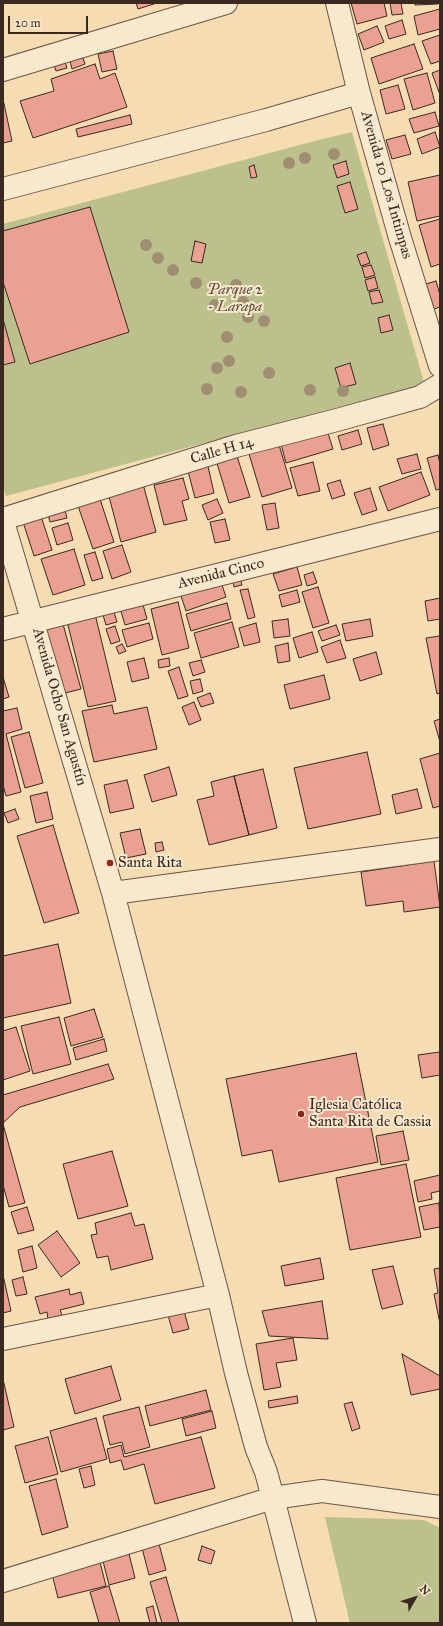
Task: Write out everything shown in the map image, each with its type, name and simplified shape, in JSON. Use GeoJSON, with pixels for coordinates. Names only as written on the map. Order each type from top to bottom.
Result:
{"type":"FeatureCollection","features":[{"type":"Feature","properties":{"kind":"street"},"geometry":{"type":"LineString","coordinates":[[3,70],[226,3]]}},
{"type":"Feature","properties":{"kind":"street","name":"Avenida 10 Los Intimpas"},"geometry":{"type":"LineString","coordinates":[[337,3],[359,93],[400,238],[440,366]]}},
{"type":"Feature","properties":{"kind":"street"},"geometry":{"type":"LineString","coordinates":[[3,189],[266,120],[359,93]]}},
{"type":"Feature","properties":{"kind":"street","name":"Calle H 14"},"geometry":{"type":"LineString","coordinates":[[3,521],[236,446],[420,397],[440,385]]}},
{"type":"Feature","properties":{"kind":"street","name":"Avenida Cinco"},"geometry":{"type":"LineString","coordinates":[[3,629],[33,620],[440,519]]}},
{"type":"Feature","properties":{"kind":"street","name":"Avenida Ocho San Agustín"},"geometry":{"type":"LineString","coordinates":[[3,521],[114,893],[218,1295],[236,1373],[254,1440],[273,1498],[305,1623]]}},
{"type":"Feature","properties":{"kind":"street"},"geometry":{"type":"LineString","coordinates":[[114,893],[440,849]]}},
{"type":"Feature","properties":{"kind":"street"},"geometry":{"type":"LineString","coordinates":[[3,1339],[218,1295]]}},
{"type":"Feature","properties":{"kind":"street"},"geometry":{"type":"LineString","coordinates":[[3,1580],[273,1498],[322,1490],[440,1507]]}},
{"type":"Feature","properties":{"kind":"green space","name":"Parque 2 - Larapa"},"geometry":{"type":"Polygon","coordinates":[[[352,132],[425,386],[414,387],[6,496],[3,487],[3,224],[352,132]]]}},
{"type":"Feature","properties":{"kind":"green space"},"geometry":{"type":"Polygon","coordinates":[[[325,1517],[424,1520],[440,1528],[440,1623],[350,1623],[325,1517]]]}},
{"type":"Feature","properties":{"kind":"building"},"geometry":{"type":"Polygon","coordinates":[[[136,3],[157,3],[138,9],[136,3]]]}},
{"type":"Feature","properties":{"kind":"building"},"geometry":{"type":"Polygon","coordinates":[[[351,3],[384,3],[387,16],[357,24],[351,3]]]}},
{"type":"Feature","properties":{"kind":"building"},"geometry":{"type":"Polygon","coordinates":[[[390,3],[401,3],[403,14],[392,15],[390,3]]]}},
{"type":"Feature","properties":{"kind":"building"},"geometry":{"type":"Polygon","coordinates":[[[415,3],[438,3],[438,4],[415,5],[415,3]]]}},
{"type":"Feature","properties":{"kind":"building"},"geometry":{"type":"Polygon","coordinates":[[[440,9],[440,29],[418,35],[414,16],[440,9]]]}},
{"type":"Feature","properties":{"kind":"building"},"geometry":{"type":"Polygon","coordinates":[[[402,20],[406,34],[389,39],[385,26],[402,20]]]}},
{"type":"Feature","properties":{"kind":"building"},"geometry":{"type":"Polygon","coordinates":[[[377,26],[384,42],[364,50],[358,34],[377,26]]]}},
{"type":"Feature","properties":{"kind":"building"},"geometry":{"type":"Polygon","coordinates":[[[440,35],[440,61],[431,64],[422,41],[440,35]]]}},
{"type":"Feature","properties":{"kind":"building"},"geometry":{"type":"Polygon","coordinates":[[[414,44],[423,69],[379,84],[371,58],[414,44]]]}},
{"type":"Feature","properties":{"kind":"building"},"geometry":{"type":"Polygon","coordinates":[[[113,51],[117,69],[102,72],[98,54],[113,51]]]}},
{"type":"Feature","properties":{"kind":"building"},"geometry":{"type":"Polygon","coordinates":[[[83,58],[85,64],[72,69],[70,61],[83,58]]]}},
{"type":"Feature","properties":{"kind":"building"},"geometry":{"type":"Polygon","coordinates":[[[65,62],[67,68],[56,71],[54,65],[65,62]]]}},
{"type":"Feature","properties":{"kind":"building"},"geometry":{"type":"Polygon","coordinates":[[[95,64],[100,79],[115,73],[127,107],[33,138],[20,101],[54,91],[51,79],[95,64]]]}},
{"type":"Feature","properties":{"kind":"building"},"geometry":{"type":"Polygon","coordinates":[[[440,70],[440,95],[432,73],[440,70]]]}},
{"type":"Feature","properties":{"kind":"building"},"geometry":{"type":"Polygon","coordinates":[[[427,73],[435,103],[413,110],[404,79],[427,73]]]}},
{"type":"Feature","properties":{"kind":"building"},"geometry":{"type":"Polygon","coordinates":[[[398,85],[405,109],[386,114],[380,90],[398,85]]]}},
{"type":"Feature","properties":{"kind":"building"},"geometry":{"type":"Polygon","coordinates":[[[3,99],[12,141],[3,143],[3,99]]]}},
{"type":"Feature","properties":{"kind":"building"},"geometry":{"type":"Polygon","coordinates":[[[435,112],[439,126],[414,133],[409,119],[435,112]]]}},
{"type":"Feature","properties":{"kind":"building"},"geometry":{"type":"Polygon","coordinates":[[[130,115],[132,124],[78,137],[76,129],[130,115]]]}},
{"type":"Feature","properties":{"kind":"building"},"geometry":{"type":"Polygon","coordinates":[[[435,132],[440,147],[422,154],[417,139],[435,132]]]}},
{"type":"Feature","properties":{"kind":"building"},"geometry":{"type":"Polygon","coordinates":[[[405,135],[411,154],[392,159],[386,140],[405,135]]]}},
{"type":"Feature","properties":{"kind":"building"},"geometry":{"type":"Polygon","coordinates":[[[346,161],[349,174],[337,178],[333,165],[346,161]]]}},
{"type":"Feature","properties":{"kind":"building"},"geometry":{"type":"Polygon","coordinates":[[[254,165],[257,177],[251,178],[249,167],[254,165]]]}},
{"type":"Feature","properties":{"kind":"building"},"geometry":{"type":"Polygon","coordinates":[[[440,175],[440,216],[417,221],[408,182],[440,175]]]}},
{"type":"Feature","properties":{"kind":"building"},"geometry":{"type":"Polygon","coordinates":[[[350,182],[358,209],[345,213],[337,186],[350,182]]]}},
{"type":"Feature","properties":{"kind":"building"},"geometry":{"type":"Polygon","coordinates":[[[90,207],[129,332],[30,364],[3,282],[3,231],[90,207]]]}},
{"type":"Feature","properties":{"kind":"building"},"geometry":{"type":"Polygon","coordinates":[[[440,219],[440,264],[431,267],[419,225],[440,219]]]}},
{"type":"Feature","properties":{"kind":"building"},"geometry":{"type":"Polygon","coordinates":[[[195,241],[206,244],[202,263],[191,261],[195,241]]]}},
{"type":"Feature","properties":{"kind":"building"},"geometry":{"type":"Polygon","coordinates":[[[366,252],[370,263],[361,266],[357,255],[366,252]]]}},
{"type":"Feature","properties":{"kind":"building"},"geometry":{"type":"Polygon","coordinates":[[[371,265],[375,275],[365,278],[362,267],[371,265]]]}},
{"type":"Feature","properties":{"kind":"building"},"geometry":{"type":"Polygon","coordinates":[[[375,277],[378,288],[368,291],[365,280],[375,277]]]}},
{"type":"Feature","properties":{"kind":"building"},"geometry":{"type":"Polygon","coordinates":[[[436,281],[440,295],[440,307],[434,309],[426,284],[436,281]]]}},
{"type":"Feature","properties":{"kind":"building"},"geometry":{"type":"Polygon","coordinates":[[[379,290],[383,302],[372,304],[369,292],[379,290]]]}},
{"type":"Feature","properties":{"kind":"building"},"geometry":{"type":"Polygon","coordinates":[[[389,315],[393,330],[381,333],[378,318],[389,315]]]}},
{"type":"Feature","properties":{"kind":"building"},"geometry":{"type":"Polygon","coordinates":[[[3,319],[15,362],[3,365],[3,319]]]}},
{"type":"Feature","properties":{"kind":"building"},"geometry":{"type":"Polygon","coordinates":[[[350,363],[356,384],[341,388],[335,368],[350,363]]]}},
{"type":"Feature","properties":{"kind":"building"},"geometry":{"type":"Polygon","coordinates":[[[383,424],[389,445],[373,450],[367,428],[383,424]]]}},
{"type":"Feature","properties":{"kind":"building"},"geometry":{"type":"Polygon","coordinates":[[[327,430],[333,449],[286,463],[281,444],[327,430]]]}},
{"type":"Feature","properties":{"kind":"building"},"geometry":{"type":"Polygon","coordinates":[[[358,430],[362,444],[342,450],[338,436],[358,430]]]}},
{"type":"Feature","properties":{"kind":"building"},"geometry":{"type":"Polygon","coordinates":[[[279,445],[292,488],[262,497],[249,454],[279,445]]]}},
{"type":"Feature","properties":{"kind":"building"},"geometry":{"type":"Polygon","coordinates":[[[236,453],[250,497],[229,503],[216,460],[236,453]]]}},
{"type":"Feature","properties":{"kind":"building"},"geometry":{"type":"Polygon","coordinates":[[[417,454],[421,469],[402,474],[397,459],[417,454]]]}},
{"type":"Feature","properties":{"kind":"building"},"geometry":{"type":"Polygon","coordinates":[[[438,455],[440,464],[440,489],[436,490],[427,458],[438,455]]]}},
{"type":"Feature","properties":{"kind":"building"},"geometry":{"type":"Polygon","coordinates":[[[313,462],[320,491],[298,496],[290,468],[313,462]]]}},
{"type":"Feature","properties":{"kind":"building"},"geometry":{"type":"Polygon","coordinates":[[[208,466],[214,493],[195,498],[188,471],[208,466]]]}},
{"type":"Feature","properties":{"kind":"building"},"geometry":{"type":"Polygon","coordinates":[[[421,472],[430,495],[388,511],[379,487],[421,472]]]}},
{"type":"Feature","properties":{"kind":"building"},"geometry":{"type":"Polygon","coordinates":[[[183,478],[189,499],[182,501],[187,520],[164,525],[154,485],[183,478]]]}},
{"type":"Feature","properties":{"kind":"building"},"geometry":{"type":"Polygon","coordinates":[[[142,480],[156,532],[121,542],[107,489],[142,480]]]}},
{"type":"Feature","properties":{"kind":"building"},"geometry":{"type":"Polygon","coordinates":[[[340,480],[345,495],[332,499],[327,484],[340,480]]]}},
{"type":"Feature","properties":{"kind":"building"},"geometry":{"type":"Polygon","coordinates":[[[370,488],[377,510],[362,515],[354,493],[370,488]]]}},
{"type":"Feature","properties":{"kind":"building"},"geometry":{"type":"Polygon","coordinates":[[[99,496],[114,542],[93,549],[77,503],[99,496]]]}},
{"type":"Feature","properties":{"kind":"building"},"geometry":{"type":"Polygon","coordinates":[[[217,499],[223,513],[208,520],[202,505],[217,499]]]}},
{"type":"Feature","properties":{"kind":"building"},"geometry":{"type":"Polygon","coordinates":[[[275,503],[279,528],[267,530],[262,505],[275,503]]]}},
{"type":"Feature","properties":{"kind":"building"},"geometry":{"type":"Polygon","coordinates":[[[64,506],[67,518],[50,522],[47,511],[64,506]]]}},
{"type":"Feature","properties":{"kind":"building"},"geometry":{"type":"Polygon","coordinates":[[[40,513],[52,550],[34,556],[22,519],[40,513]]]}},
{"type":"Feature","properties":{"kind":"building"},"geometry":{"type":"Polygon","coordinates":[[[225,519],[230,540],[215,543],[210,522],[225,519]]]}},
{"type":"Feature","properties":{"kind":"building"},"geometry":{"type":"Polygon","coordinates":[[[68,523],[73,540],[57,545],[52,528],[68,523]]]}},
{"type":"Feature","properties":{"kind":"building"},"geometry":{"type":"Polygon","coordinates":[[[122,545],[131,572],[112,579],[103,551],[122,545]]]}},
{"type":"Feature","properties":{"kind":"building"},"geometry":{"type":"Polygon","coordinates":[[[74,549],[85,585],[53,595],[41,559],[74,549]]]}},
{"type":"Feature","properties":{"kind":"building"},"geometry":{"type":"Polygon","coordinates":[[[95,552],[103,578],[92,581],[84,555],[95,552]]]}},
{"type":"Feature","properties":{"kind":"building"},"geometry":{"type":"Polygon","coordinates":[[[297,567],[302,585],[279,591],[273,574],[297,567]]]}},
{"type":"Feature","properties":{"kind":"building"},"geometry":{"type":"Polygon","coordinates":[[[313,572],[317,583],[307,586],[304,575],[313,572]]]}},
{"type":"Feature","properties":{"kind":"building"},"geometry":{"type":"Polygon","coordinates":[[[240,578],[242,585],[234,587],[233,580],[240,578]]]}},
{"type":"Feature","properties":{"kind":"building"},"geometry":{"type":"Polygon","coordinates":[[[220,579],[226,597],[186,611],[180,593],[220,579]]]}},
{"type":"Feature","properties":{"kind":"building"},"geometry":{"type":"Polygon","coordinates":[[[318,587],[329,623],[313,628],[302,592],[318,587]]]}},
{"type":"Feature","properties":{"kind":"building"},"geometry":{"type":"Polygon","coordinates":[[[248,589],[255,617],[248,619],[240,590],[248,589]]]}},
{"type":"Feature","properties":{"kind":"building"},"geometry":{"type":"Polygon","coordinates":[[[297,590],[300,602],[282,607],[279,595],[297,590]]]}},
{"type":"Feature","properties":{"kind":"building"},"geometry":{"type":"Polygon","coordinates":[[[440,598],[440,619],[428,621],[425,601],[440,598]]]}},
{"type":"Feature","properties":{"kind":"building"},"geometry":{"type":"Polygon","coordinates":[[[142,601],[147,619],[125,625],[120,608],[142,601]]]}},
{"type":"Feature","properties":{"kind":"building"},"geometry":{"type":"Polygon","coordinates":[[[178,602],[189,648],[162,655],[151,609],[178,602]]]}},
{"type":"Feature","properties":{"kind":"building"},"geometry":{"type":"Polygon","coordinates":[[[227,603],[231,619],[191,631],[186,614],[227,603]]]}},
{"type":"Feature","properties":{"kind":"building"},"geometry":{"type":"Polygon","coordinates":[[[114,612],[117,622],[106,625],[103,615],[114,612]]]}},
{"type":"Feature","properties":{"kind":"building"},"geometry":{"type":"Polygon","coordinates":[[[95,614],[116,701],[88,707],[67,621],[95,614]]]}},
{"type":"Feature","properties":{"kind":"building"},"geometry":{"type":"Polygon","coordinates":[[[61,617],[81,689],[61,694],[41,623],[61,617]]]}},
{"type":"Feature","properties":{"kind":"building"},"geometry":{"type":"Polygon","coordinates":[[[288,619],[290,636],[274,638],[272,621],[288,619]]]}},
{"type":"Feature","properties":{"kind":"building"},"geometry":{"type":"Polygon","coordinates":[[[370,619],[373,636],[346,641],[342,624],[370,619]]]}},
{"type":"Feature","properties":{"kind":"building"},"geometry":{"type":"Polygon","coordinates":[[[232,622],[239,647],[201,658],[194,633],[232,622]]]}},
{"type":"Feature","properties":{"kind":"building"},"geometry":{"type":"Polygon","coordinates":[[[149,623],[153,639],[127,647],[122,630],[149,623]]]}},
{"type":"Feature","properties":{"kind":"building"},"geometry":{"type":"Polygon","coordinates":[[[256,623],[260,642],[244,646],[239,628],[256,623]]]}},
{"type":"Feature","properties":{"kind":"building"},"geometry":{"type":"Polygon","coordinates":[[[336,625],[340,635],[322,641],[318,631],[336,625]]]}},
{"type":"Feature","properties":{"kind":"building"},"geometry":{"type":"Polygon","coordinates":[[[115,626],[120,641],[111,644],[106,629],[115,626]]]}},
{"type":"Feature","properties":{"kind":"building"},"geometry":{"type":"Polygon","coordinates":[[[312,632],[318,652],[299,658],[293,638],[312,632]]]}},
{"type":"Feature","properties":{"kind":"building"},"geometry":{"type":"Polygon","coordinates":[[[440,636],[440,693],[437,694],[426,638],[440,636]]]}},
{"type":"Feature","properties":{"kind":"building"},"geometry":{"type":"Polygon","coordinates":[[[340,640],[346,658],[327,663],[321,647],[340,640]]]}},
{"type":"Feature","properties":{"kind":"building"},"geometry":{"type":"Polygon","coordinates":[[[288,643],[290,661],[278,663],[275,646],[288,643]]]}},
{"type":"Feature","properties":{"kind":"building"},"geometry":{"type":"Polygon","coordinates":[[[122,644],[126,651],[119,654],[116,647],[122,644]]]}},
{"type":"Feature","properties":{"kind":"building"},"geometry":{"type":"Polygon","coordinates":[[[376,652],[382,674],[360,681],[353,659],[376,652]]]}},
{"type":"Feature","properties":{"kind":"building"},"geometry":{"type":"Polygon","coordinates":[[[144,658],[149,678],[132,682],[127,662],[144,658]]]}},
{"type":"Feature","properties":{"kind":"building"},"geometry":{"type":"Polygon","coordinates":[[[169,658],[170,666],[159,668],[158,660],[169,658]]]}},
{"type":"Feature","properties":{"kind":"building"},"geometry":{"type":"Polygon","coordinates":[[[201,660],[205,672],[193,676],[189,663],[201,660]]]}},
{"type":"Feature","properties":{"kind":"building"},"geometry":{"type":"Polygon","coordinates":[[[179,667],[188,696],[178,699],[168,671],[179,667]]]}},
{"type":"Feature","properties":{"kind":"building"},"geometry":{"type":"Polygon","coordinates":[[[324,675],[330,699],[290,709],[284,685],[324,675]]]}},
{"type":"Feature","properties":{"kind":"building"},"geometry":{"type":"Polygon","coordinates":[[[3,677],[9,697],[3,699],[3,677]]]}},
{"type":"Feature","properties":{"kind":"building"},"geometry":{"type":"Polygon","coordinates":[[[200,679],[203,691],[193,694],[190,681],[200,679]]]}},
{"type":"Feature","properties":{"kind":"building"},"geometry":{"type":"Polygon","coordinates":[[[210,693],[214,703],[201,707],[197,698],[210,693]]]}},
{"type":"Feature","properties":{"kind":"building"},"geometry":{"type":"Polygon","coordinates":[[[194,702],[201,720],[189,725],[182,707],[194,702]]]}},
{"type":"Feature","properties":{"kind":"building"},"geometry":{"type":"Polygon","coordinates":[[[112,705],[114,714],[147,707],[157,749],[94,762],[82,711],[112,705]]]}},
{"type":"Feature","properties":{"kind":"building"},"geometry":{"type":"Polygon","coordinates":[[[17,708],[22,729],[6,734],[21,792],[6,796],[3,785],[3,711],[17,708]]]}},
{"type":"Feature","properties":{"kind":"building"},"geometry":{"type":"Polygon","coordinates":[[[440,719],[440,742],[434,721],[440,719]]]}},
{"type":"Feature","properties":{"kind":"building"},"geometry":{"type":"Polygon","coordinates":[[[29,732],[43,783],[25,788],[11,737],[29,732]]]}},
{"type":"Feature","properties":{"kind":"building"},"geometry":{"type":"Polygon","coordinates":[[[367,752],[381,814],[308,829],[294,768],[367,752]]]}},
{"type":"Feature","properties":{"kind":"building"},"geometry":{"type":"Polygon","coordinates":[[[440,753],[440,806],[433,808],[420,759],[440,753]]]}},
{"type":"Feature","properties":{"kind":"building"},"geometry":{"type":"Polygon","coordinates":[[[169,767],[177,795],[152,802],[144,775],[169,767]]]}},
{"type":"Feature","properties":{"kind":"building"},"geometry":{"type":"Polygon","coordinates":[[[263,769],[277,828],[249,835],[234,776],[263,769]]]}},
{"type":"Feature","properties":{"kind":"building"},"geometry":{"type":"Polygon","coordinates":[[[234,776],[249,835],[209,845],[197,800],[214,796],[211,782],[234,776]]]}},
{"type":"Feature","properties":{"kind":"building"},"geometry":{"type":"Polygon","coordinates":[[[127,780],[134,808],[110,813],[104,785],[127,780]]]}},
{"type":"Feature","properties":{"kind":"building"},"geometry":{"type":"Polygon","coordinates":[[[417,789],[422,808],[396,814],[392,795],[417,789]]]}},
{"type":"Feature","properties":{"kind":"building"},"geometry":{"type":"Polygon","coordinates":[[[47,792],[53,819],[36,823],[30,796],[47,792]]]}},
{"type":"Feature","properties":{"kind":"building"},"geometry":{"type":"Polygon","coordinates":[[[15,809],[19,819],[8,823],[4,813],[15,809]]]}},
{"type":"Feature","properties":{"kind":"building"},"geometry":{"type":"Polygon","coordinates":[[[53,825],[79,913],[44,923],[17,836],[53,825]]]}},
{"type":"Feature","properties":{"kind":"building"},"geometry":{"type":"Polygon","coordinates":[[[140,829],[146,854],[126,858],[120,833],[140,829]]]}},
{"type":"Feature","properties":{"kind":"building"},"geometry":{"type":"Polygon","coordinates":[[[162,842],[164,850],[156,852],[155,843],[162,842]]]}},
{"type":"Feature","properties":{"kind":"building"},"geometry":{"type":"Polygon","coordinates":[[[434,861],[440,907],[404,912],[403,901],[366,906],[361,872],[434,861]]]}},
{"type":"Feature","properties":{"kind":"building"},"geometry":{"type":"Polygon","coordinates":[[[58,944],[71,1003],[3,1018],[3,956],[58,944]]]}},
{"type":"Feature","properties":{"kind":"building"},"geometry":{"type":"Polygon","coordinates":[[[94,1009],[103,1037],[71,1046],[64,1018],[94,1009]]]}},
{"type":"Feature","properties":{"kind":"building"},"geometry":{"type":"Polygon","coordinates":[[[59,1017],[71,1064],[33,1074],[21,1026],[59,1017]]]}},
{"type":"Feature","properties":{"kind":"building"},"geometry":{"type":"Polygon","coordinates":[[[16,1027],[30,1071],[3,1080],[3,1031],[16,1027]]]}},
{"type":"Feature","properties":{"kind":"building"},"geometry":{"type":"Polygon","coordinates":[[[104,1039],[107,1051],[76,1060],[73,1048],[104,1039]]]}},
{"type":"Feature","properties":{"kind":"building"},"geometry":{"type":"Polygon","coordinates":[[[440,1052],[440,1075],[422,1078],[418,1055],[440,1052]]]}},
{"type":"Feature","properties":{"kind":"building","name":"Iglesia Católica Santa Rita de Cassia"},"geometry":{"type":"Polygon","coordinates":[[[356,1053],[378,1162],[279,1182],[272,1150],[242,1156],[226,1079],[356,1053]]]}},
{"type":"Feature","properties":{"kind":"building"},"geometry":{"type":"Polygon","coordinates":[[[108,1064],[114,1079],[20,1107],[3,1123],[3,1095],[108,1064]]]}},
{"type":"Feature","properties":{"kind":"building"},"geometry":{"type":"Polygon","coordinates":[[[3,1124],[25,1203],[9,1207],[3,1185],[3,1124]]]}},
{"type":"Feature","properties":{"kind":"building"},"geometry":{"type":"Polygon","coordinates":[[[403,1131],[409,1160],[381,1165],[376,1136],[403,1131]]]}},
{"type":"Feature","properties":{"kind":"building"},"geometry":{"type":"Polygon","coordinates":[[[112,1151],[128,1206],[78,1219],[63,1164],[112,1151]]]}},
{"type":"Feature","properties":{"kind":"building"},"geometry":{"type":"Polygon","coordinates":[[[406,1164],[421,1237],[350,1250],[336,1178],[406,1164]]]}},
{"type":"Feature","properties":{"kind":"building"},"geometry":{"type":"Polygon","coordinates":[[[440,1175],[440,1191],[431,1193],[432,1199],[418,1202],[414,1181],[440,1175]]]}},
{"type":"Feature","properties":{"kind":"building"},"geometry":{"type":"Polygon","coordinates":[[[439,1203],[440,1227],[424,1230],[419,1207],[439,1203]]]}},
{"type":"Feature","properties":{"kind":"building"},"geometry":{"type":"Polygon","coordinates":[[[27,1207],[34,1230],[18,1234],[11,1212],[27,1207]]]}},
{"type":"Feature","properties":{"kind":"building"},"geometry":{"type":"Polygon","coordinates":[[[131,1213],[135,1226],[144,1224],[153,1259],[111,1270],[108,1256],[97,1258],[91,1235],[97,1234],[95,1223],[131,1213]]]}},
{"type":"Feature","properties":{"kind":"building"},"geometry":{"type":"Polygon","coordinates":[[[57,1231],[80,1263],[61,1277],[38,1245],[57,1231]]]}},
{"type":"Feature","properties":{"kind":"building"},"geometry":{"type":"Polygon","coordinates":[[[32,1246],[37,1268],[23,1272],[18,1250],[32,1246]]]}},
{"type":"Feature","properties":{"kind":"building"},"geometry":{"type":"Polygon","coordinates":[[[320,1258],[324,1279],[285,1286],[281,1266],[320,1258]]]}},
{"type":"Feature","properties":{"kind":"building"},"geometry":{"type":"Polygon","coordinates":[[[393,1266],[403,1304],[382,1309],[372,1270],[393,1266]]]}},
{"type":"Feature","properties":{"kind":"building"},"geometry":{"type":"Polygon","coordinates":[[[440,1268],[440,1324],[434,1294],[438,1293],[434,1269],[440,1268]]]}},
{"type":"Feature","properties":{"kind":"building"},"geometry":{"type":"Polygon","coordinates":[[[3,1275],[11,1311],[3,1313],[3,1275]]]}},
{"type":"Feature","properties":{"kind":"building"},"geometry":{"type":"Polygon","coordinates":[[[23,1277],[27,1294],[16,1296],[12,1280],[23,1277]]]}},
{"type":"Feature","properties":{"kind":"building"},"geometry":{"type":"Polygon","coordinates":[[[69,1289],[70,1295],[81,1292],[84,1304],[60,1310],[62,1315],[48,1319],[47,1312],[40,1314],[35,1297],[69,1289]]]}},
{"type":"Feature","properties":{"kind":"building"},"geometry":{"type":"Polygon","coordinates":[[[322,1301],[328,1339],[269,1336],[262,1311],[322,1301]]]}},
{"type":"Feature","properties":{"kind":"building"},"geometry":{"type":"Polygon","coordinates":[[[184,1311],[189,1329],[173,1333],[168,1315],[184,1311]]]}},
{"type":"Feature","properties":{"kind":"building"},"geometry":{"type":"Polygon","coordinates":[[[293,1338],[297,1360],[276,1363],[281,1387],[264,1390],[256,1344],[293,1338]]]}},
{"type":"Feature","properties":{"kind":"building"},"geometry":{"type":"Polygon","coordinates":[[[402,1354],[440,1376],[440,1389],[411,1395],[402,1354]]]}},
{"type":"Feature","properties":{"kind":"building"},"geometry":{"type":"Polygon","coordinates":[[[111,1366],[121,1400],[75,1414],[65,1379],[111,1366]]]}},
{"type":"Feature","properties":{"kind":"building"},"geometry":{"type":"Polygon","coordinates":[[[3,1379],[14,1427],[3,1430],[3,1379]]]}},
{"type":"Feature","properties":{"kind":"building"},"geometry":{"type":"Polygon","coordinates":[[[206,1390],[211,1410],[150,1426],[145,1406],[206,1390]]]}},
{"type":"Feature","properties":{"kind":"building"},"geometry":{"type":"Polygon","coordinates":[[[297,1396],[298,1403],[269,1408],[268,1401],[297,1396]]]}},
{"type":"Feature","properties":{"kind":"building"},"geometry":{"type":"Polygon","coordinates":[[[352,1402],[360,1428],[352,1431],[344,1404],[352,1402]]]}},
{"type":"Feature","properties":{"kind":"building"},"geometry":{"type":"Polygon","coordinates":[[[139,1407],[150,1447],[125,1454],[122,1442],[110,1445],[103,1416],[139,1407]]]}},
{"type":"Feature","properties":{"kind":"building"},"geometry":{"type":"Polygon","coordinates":[[[212,1411],[216,1428],[186,1436],[182,1419],[212,1411]]]}},
{"type":"Feature","properties":{"kind":"building"},"geometry":{"type":"Polygon","coordinates":[[[96,1418],[107,1459],[61,1472],[50,1431],[96,1418]]]}},
{"type":"Feature","properties":{"kind":"building"},"geometry":{"type":"Polygon","coordinates":[[[48,1437],[58,1474],[25,1483],[15,1446],[48,1437]]]}},
{"type":"Feature","properties":{"kind":"building"},"geometry":{"type":"Polygon","coordinates":[[[201,1437],[215,1488],[155,1504],[144,1464],[124,1470],[121,1460],[110,1463],[107,1449],[121,1445],[124,1457],[201,1437]]]}},
{"type":"Feature","properties":{"kind":"building"},"geometry":{"type":"Polygon","coordinates":[[[91,1466],[95,1485],[84,1488],[79,1469],[91,1466]]]}},
{"type":"Feature","properties":{"kind":"building"},"geometry":{"type":"Polygon","coordinates":[[[56,1479],[68,1527],[42,1535],[29,1486],[56,1479]]]}},
{"type":"Feature","properties":{"kind":"building"},"geometry":{"type":"Polygon","coordinates":[[[159,1544],[166,1570],[149,1575],[142,1548],[159,1544]]]}},
{"type":"Feature","properties":{"kind":"building"},"geometry":{"type":"Polygon","coordinates":[[[202,1546],[215,1551],[211,1564],[198,1560],[202,1546]]]}},
{"type":"Feature","properties":{"kind":"building"},"geometry":{"type":"Polygon","coordinates":[[[128,1550],[135,1578],[109,1585],[102,1557],[128,1550]]]}},
{"type":"Feature","properties":{"kind":"building"},"geometry":{"type":"Polygon","coordinates":[[[100,1562],[106,1586],[58,1598],[52,1574],[100,1562]]]}},
{"type":"Feature","properties":{"kind":"building"},"geometry":{"type":"Polygon","coordinates":[[[166,1577],[179,1623],[162,1623],[150,1582],[166,1577]]]}},
{"type":"Feature","properties":{"kind":"building"},"geometry":{"type":"Polygon","coordinates":[[[109,1586],[120,1623],[99,1623],[90,1592],[109,1586]]]}},
{"type":"Feature","properties":{"kind":"building"},"geometry":{"type":"Polygon","coordinates":[[[153,1606],[157,1623],[150,1623],[146,1608],[153,1606]]]}},
{"type":"Feature","properties":{"kind":"place","name":"Santa Rita"},"geometry":{"type":"Point","coordinates":[110,863]}},
{"type":"Feature","properties":{"kind":"place","name":"Iglesia Católica Santa Rita de Cassia"},"geometry":{"type":"Point","coordinates":[301,1114]}}]}
